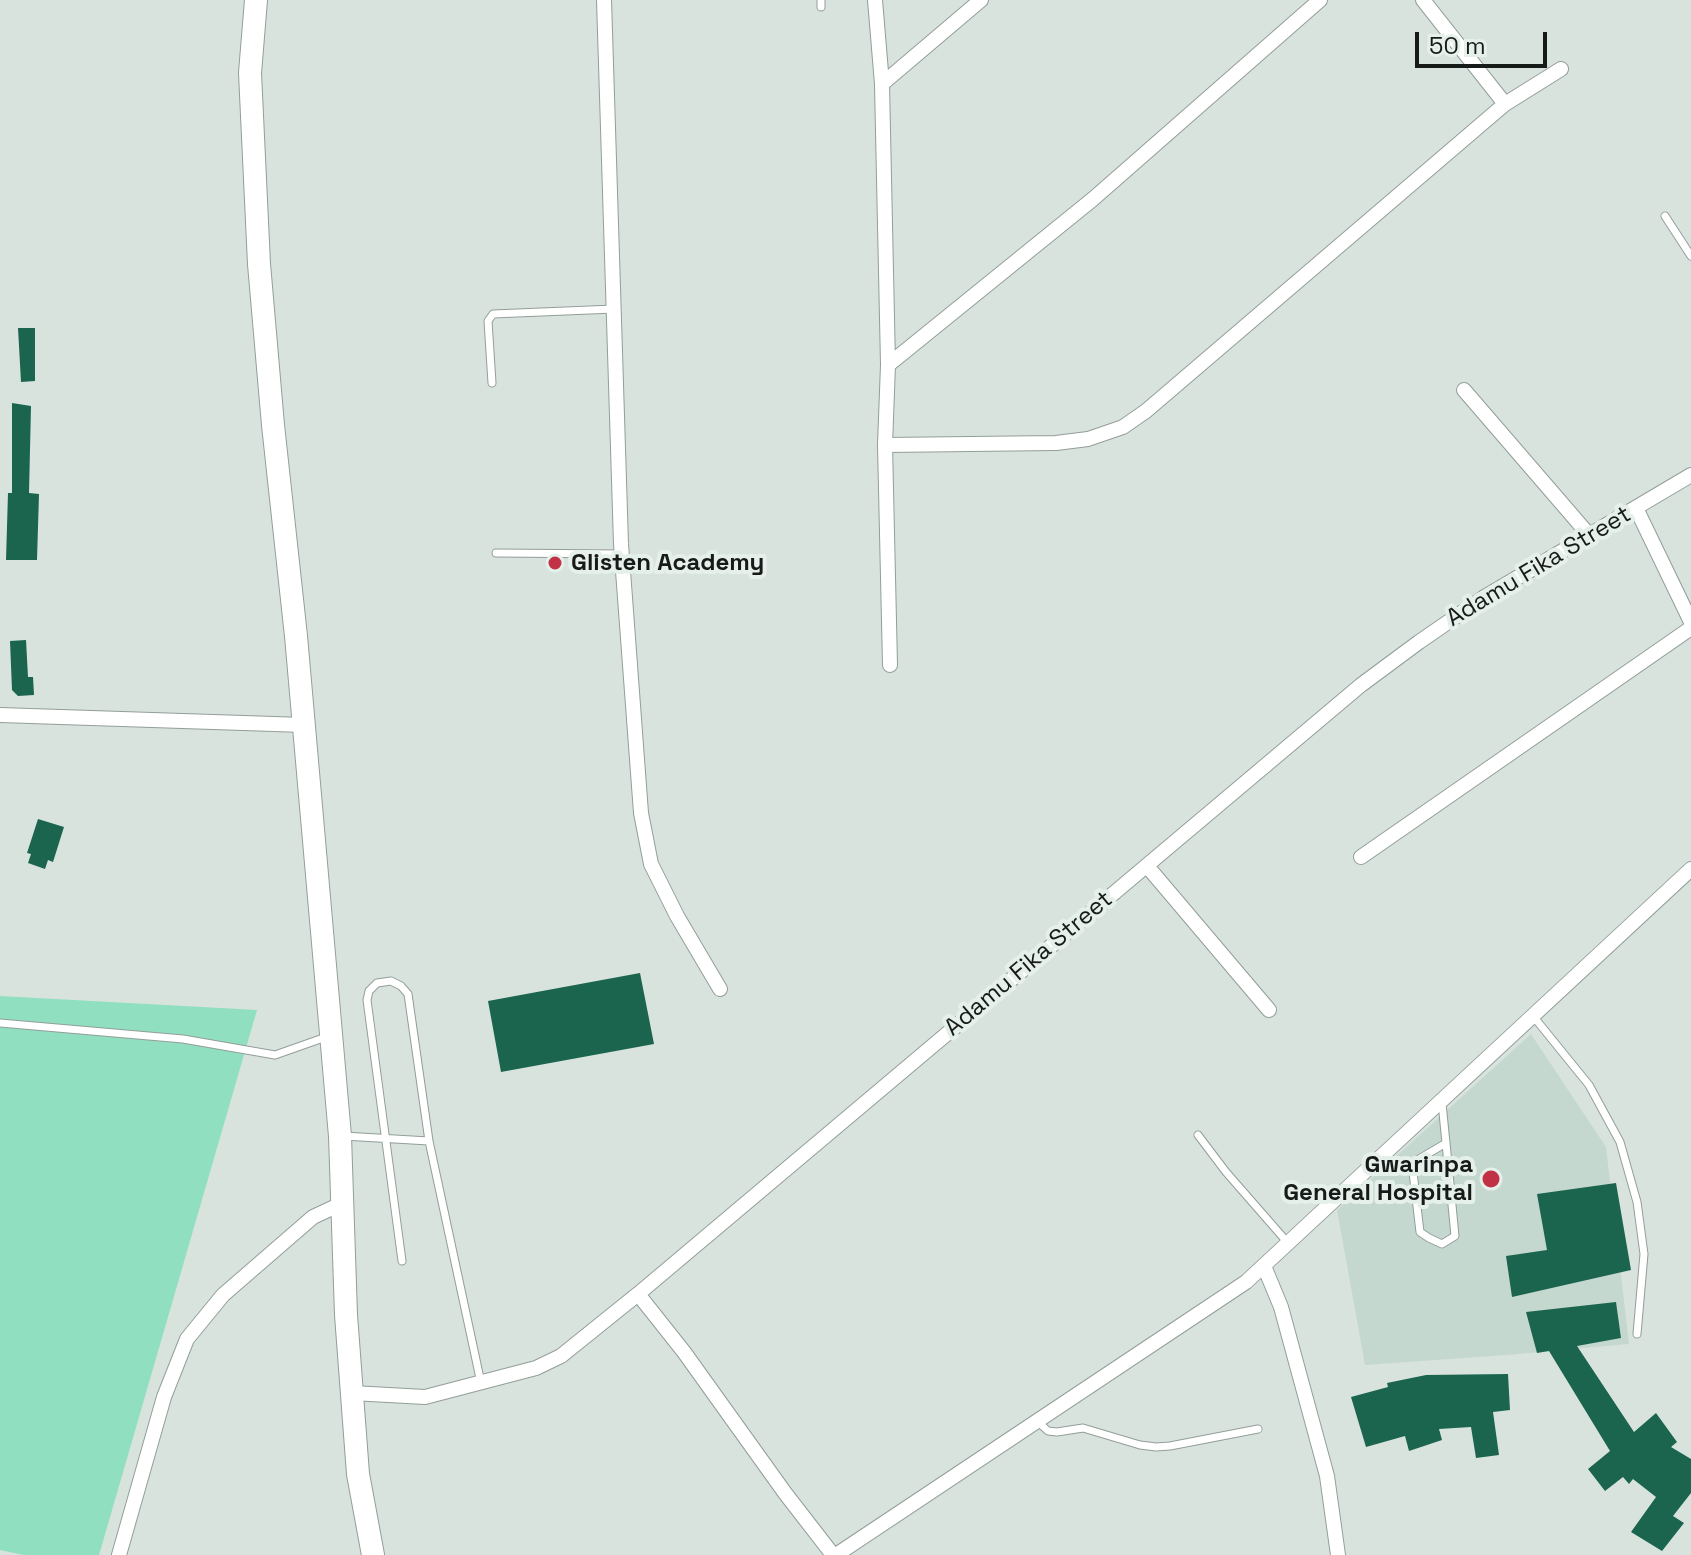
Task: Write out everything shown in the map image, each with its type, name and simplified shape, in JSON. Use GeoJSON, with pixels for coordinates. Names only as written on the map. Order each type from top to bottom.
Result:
{"type":"FeatureCollection","features":[{"type":"Feature","properties":{"kind":"street"},"geometry":{"type":"LineString","coordinates":[[256,0],[250,73],[259,264],[340,1136],[346,1315],[358,1474],[373,1555]]}},
{"type":"Feature","properties":{"kind":"street"},"geometry":{"type":"LineString","coordinates":[[604,0],[621,554],[641,813],[651,864],[720,989]]}},
{"type":"Feature","properties":{"kind":"street"},"geometry":{"type":"LineString","coordinates":[[875,0],[882,84],[890,665]]}},
{"type":"Feature","properties":{"kind":"street"},"geometry":{"type":"LineString","coordinates":[[882,84],[981,0]]}},
{"type":"Feature","properties":{"kind":"street"},"geometry":{"type":"LineString","coordinates":[[888,365],[1093,199],[1320,0]]}},
{"type":"Feature","properties":{"kind":"street"},"geometry":{"type":"LineString","coordinates":[[1423,0],[1505,104]]}},
{"type":"Feature","properties":{"kind":"street"},"geometry":{"type":"LineString","coordinates":[[885,445],[1056,443],[1088,439],[1123,427],[1146,411],[1505,104],[1561,69]]}},
{"type":"Feature","properties":{"kind":"street"},"geometry":{"type":"LineString","coordinates":[[1464,390],[1589,535]]}},
{"type":"Feature","properties":{"kind":"street","name":"Adamu Fika Street"},"geometry":{"type":"LineString","coordinates":[[352,1393],[425,1397],[536,1368],[561,1356],[1361,685],[1483,598],[1691,475]]}},
{"type":"Feature","properties":{"kind":"street"},"geometry":{"type":"LineString","coordinates":[[1361,857],[1691,625],[1636,508]]}},
{"type":"Feature","properties":{"kind":"street"},"geometry":{"type":"LineString","coordinates":[[0,715],[304,725]]}},
{"type":"Feature","properties":{"kind":"street"},"geometry":{"type":"LineString","coordinates":[[1147,866],[1269,1010]]}},
{"type":"Feature","properties":{"kind":"street"},"geometry":{"type":"LineString","coordinates":[[638,1294],[834,1555],[1246,1282],[1691,869]]}},
{"type":"Feature","properties":{"kind":"street"},"geometry":{"type":"LineString","coordinates":[[119,1555],[164,1397],[187,1339],[223,1295],[313,1217],[343,1203]]}},
{"type":"Feature","properties":{"kind":"street"},"geometry":{"type":"LineString","coordinates":[[1264,1266],[1281,1307],[1327,1476],[1338,1555]]}},
{"type":"Feature","properties":{"kind":"lane"},"geometry":{"type":"LineString","coordinates":[[1665,216],[1691,256]]}},
{"type":"Feature","properties":{"kind":"lane"},"geometry":{"type":"LineString","coordinates":[[492,383],[488,321],[493,314],[614,309]]}},
{"type":"Feature","properties":{"kind":"lane"},"geometry":{"type":"LineString","coordinates":[[496,553],[621,554]]}},
{"type":"Feature","properties":{"kind":"lane"},"geometry":{"type":"LineString","coordinates":[[402,1261],[367,1000],[369,991],[377,983],[391,981],[408,994],[429,1141],[481,1383]]}},
{"type":"Feature","properties":{"kind":"lane"},"geometry":{"type":"LineString","coordinates":[[1533,1016],[1589,1085],[1620,1142],[1637,1202],[1644,1254],[1637,1334]]}},
{"type":"Feature","properties":{"kind":"lane"},"geometry":{"type":"LineString","coordinates":[[0,1023],[183,1039],[275,1055],[331,1035]]}},
{"type":"Feature","properties":{"kind":"lane"},"geometry":{"type":"LineString","coordinates":[[1441,1101],[1446,1143],[1455,1236],[1442,1244],[1420,1232],[1413,1172],[1419,1159],[1446,1143]]}},
{"type":"Feature","properties":{"kind":"lane"},"geometry":{"type":"LineString","coordinates":[[1198,1135],[1288,1243]]}},
{"type":"Feature","properties":{"kind":"lane"},"geometry":{"type":"LineString","coordinates":[[340,1136],[429,1141]]}},
{"type":"Feature","properties":{"kind":"lane"},"geometry":{"type":"LineString","coordinates":[[1037,1421],[1048,1431],[1083,1428],[1156,1447],[1258,1429]]}},
{"type":"Feature","properties":{"kind":"shaded area","name":"Gwarinpa General Hospital"},"geometry":{"type":"Polygon","coordinates":[[[1531,1034],[1606,1147],[1629,1344],[1365,1365],[1337,1210],[1531,1034]]]}},
{"type":"Feature","properties":{"kind":"green space"},"geometry":{"type":"Polygon","coordinates":[[[0,996],[257,1010],[99,1555],[24,1555],[0,1550],[0,996]]]}},
{"type":"Feature","properties":{"kind":"building"},"geometry":{"type":"Polygon","coordinates":[[[18,328],[35,328],[35,381],[21,382],[18,328]]]}},
{"type":"Feature","properties":{"kind":"building"},"geometry":{"type":"Polygon","coordinates":[[[12,403],[31,406],[29,493],[39,494],[37,560],[6,560],[8,493],[12,493],[12,403]]]}},
{"type":"Feature","properties":{"kind":"building"},"geometry":{"type":"Polygon","coordinates":[[[26,640],[28,677],[33,677],[34,695],[18,696],[12,690],[10,641],[26,640]]]}},
{"type":"Feature","properties":{"kind":"building"},"geometry":{"type":"Polygon","coordinates":[[[38,819],[64,827],[53,862],[48,860],[45,869],[28,863],[31,854],[27,853],[38,819]]]}},
{"type":"Feature","properties":{"kind":"building"},"geometry":{"type":"Polygon","coordinates":[[[640,973],[654,1044],[501,1072],[488,1001],[640,973]]]}},
{"type":"Feature","properties":{"kind":"building"},"geometry":{"type":"Polygon","coordinates":[[[1616,1183],[1631,1270],[1512,1297],[1506,1256],[1547,1250],[1537,1194],[1616,1183]]]}},
{"type":"Feature","properties":{"kind":"building"},"geometry":{"type":"Polygon","coordinates":[[[1616,1302],[1621,1338],[1577,1346],[1634,1432],[1656,1413],[1677,1442],[1671,1447],[1691,1459],[1691,1493],[1673,1516],[1684,1523],[1662,1551],[1631,1532],[1656,1497],[1633,1479],[1629,1484],[1623,1477],[1605,1491],[1588,1469],[1610,1451],[1549,1351],[1537,1353],[1526,1312],[1616,1302]]]}},
{"type":"Feature","properties":{"kind":"building"},"geometry":{"type":"Polygon","coordinates":[[[1508,1374],[1510,1410],[1493,1412],[1499,1455],[1476,1458],[1471,1427],[1439,1429],[1442,1440],[1409,1451],[1405,1436],[1366,1447],[1351,1397],[1388,1387],[1387,1383],[1426,1375],[1508,1374]]]}},
{"type":"Feature","properties":{"kind":"place","name":"Glisten Academy"},"geometry":{"type":"Point","coordinates":[555,563]}},
{"type":"Feature","properties":{"kind":"place","name":"Gwarinpa General Hospital"},"geometry":{"type":"Point","coordinates":[1491,1179]}}]}
